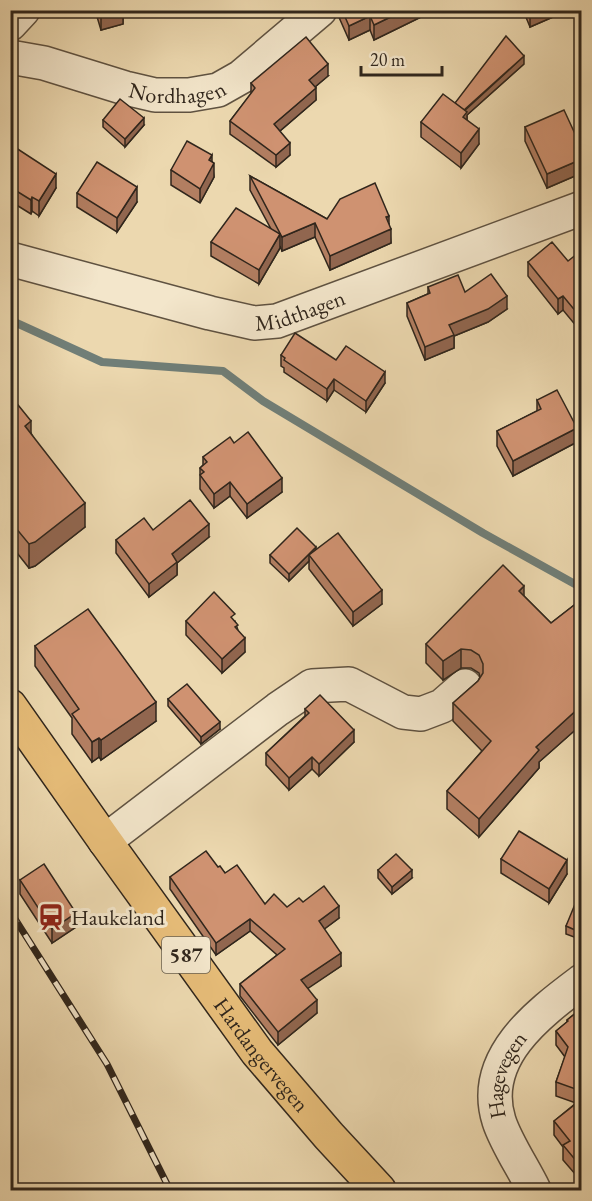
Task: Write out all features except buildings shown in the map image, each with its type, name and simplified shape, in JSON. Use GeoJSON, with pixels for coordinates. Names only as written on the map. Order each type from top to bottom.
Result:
{"type":"FeatureCollection","features":[{"type":"Feature","properties":{"kind":"main road","name":"Hardangervegen"},"geometry":{"type":"LineString","coordinates":[[10,706],[257,1052],[379,1191]]}},
{"type":"Feature","properties":{"kind":"street"},"geometry":{"type":"LineString","coordinates":[[10,24],[23,10]]}},
{"type":"Feature","properties":{"kind":"street","name":"Nordhagen"},"geometry":{"type":"LineString","coordinates":[[10,57],[44,63],[125,88],[155,94],[189,95],[218,90],[241,77],[320,10]]}},
{"type":"Feature","properties":{"kind":"street","name":"Midthagen"},"geometry":{"type":"LineString","coordinates":[[10,259],[254,323],[277,321],[582,208]]}},
{"type":"Feature","properties":{"kind":"street"},"geometry":{"type":"LineString","coordinates":[[105,841],[278,709],[312,686],[349,684],[403,712],[421,714],[442,706],[465,686]]}},
{"type":"Feature","properties":{"kind":"street","name":"Hagevegen"},"geometry":{"type":"LineString","coordinates":[[534,1191],[499,1121],[494,1094],[496,1084],[501,1066],[520,1034],[548,1007],[582,981]]}},
{"type":"Feature","properties":{"kind":"waterway"},"geometry":{"type":"LineString","coordinates":[[10,320],[102,362],[223,371],[263,401],[483,533],[582,588]]}},
{"type":"Feature","properties":{"kind":"railway"},"geometry":{"type":"LineString","coordinates":[[10,911],[107,1064],[170,1190]]}},
{"type":"Feature","properties":{"kind":"place","name":"Haukeland"},"geometry":{"type":"Point","coordinates":[51,917]}}]}
